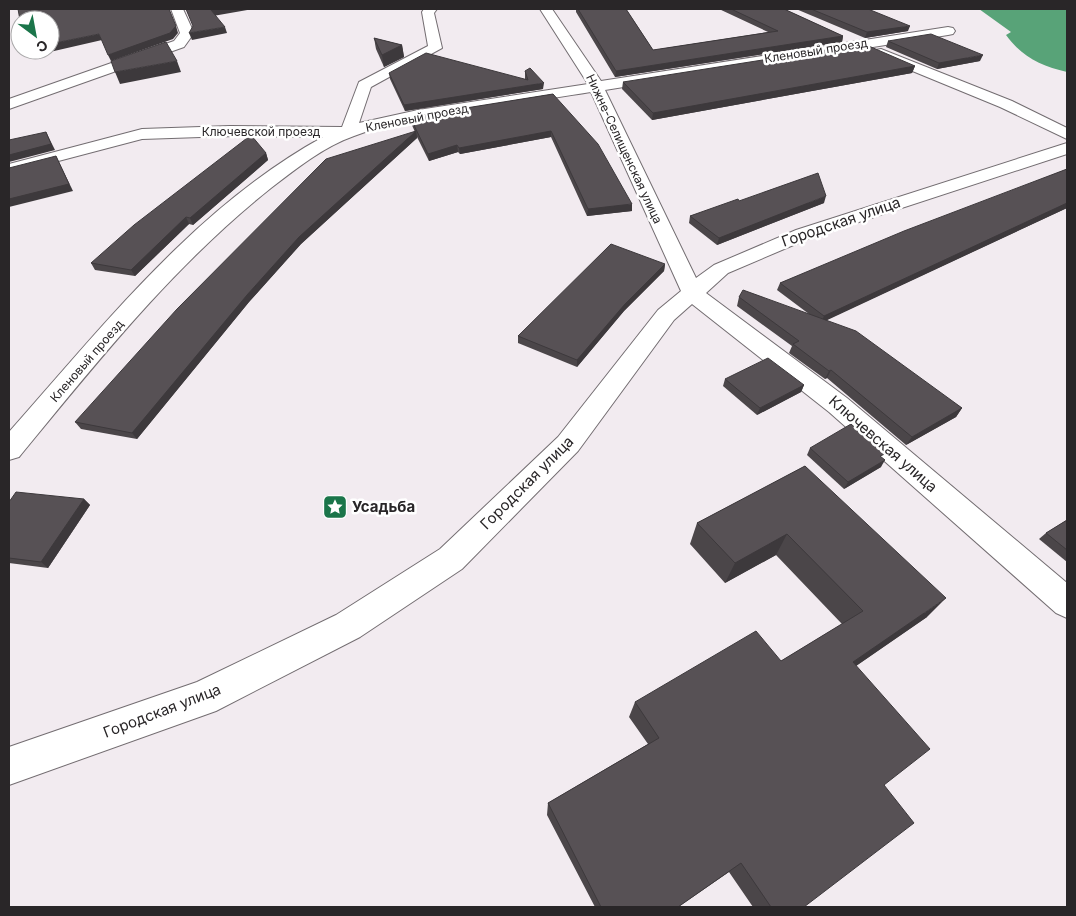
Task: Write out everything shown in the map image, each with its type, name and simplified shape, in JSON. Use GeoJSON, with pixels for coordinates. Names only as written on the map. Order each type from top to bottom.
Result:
{"type":"FeatureCollection","features":[{"type":"Feature","properties":{"kind":"street"},"geometry":{"type":"LineString","coordinates":[[9,104],[179,44],[187,33],[177,9]]}},
{"type":"Feature","properties":{"kind":"street"},"geometry":{"type":"LineString","coordinates":[[348,132],[364,85],[434,48],[428,22],[428,12],[431,9]]}},
{"type":"Feature","properties":{"kind":"street","name":"Нижне-Селищенская улица"},"geometry":{"type":"LineString","coordinates":[[546,9],[598,88],[693,294]]}},
{"type":"Feature","properties":{"kind":"street","name":"Кленовый проезд"},"geometry":{"type":"LineString","coordinates":[[9,450],[117,326],[189,249],[240,202],[306,154],[348,132],[418,115],[598,88],[948,31]]}},
{"type":"Feature","properties":{"kind":"street"},"geometry":{"type":"LineString","coordinates":[[834,32],[1006,104],[1067,134]]}},
{"type":"Feature","properties":{"kind":"street","name":"Ключевской проезд"},"geometry":{"type":"LineString","coordinates":[[9,169],[142,134],[230,131],[348,132]]}},
{"type":"Feature","properties":{"kind":"street","name":"Городская улица"},"geometry":{"type":"LineString","coordinates":[[9,766],[203,698],[348,626],[451,559],[568,444],[666,315],[721,269],[803,234],[1067,148]]}},
{"type":"Feature","properties":{"kind":"street","name":"Ключевская улица"},"geometry":{"type":"LineString","coordinates":[[693,294],[838,405],[1067,603]]}},
{"type":"Feature","properties":{"kind":"shaded area"},"geometry":{"type":"Polygon","coordinates":[[[979,9],[1067,9],[1067,72],[1049,67],[1025,55],[1006,35],[1011,32],[979,9]]]}},
{"type":"Feature","properties":{"kind":"building"},"geometry":{"type":"Polygon","coordinates":[[[169,9],[176,26],[170,33],[108,55],[99,34],[60,42],[60,10],[18,10],[169,9]]]}},
{"type":"Feature","properties":{"kind":"building"},"geometry":{"type":"Polygon","coordinates":[[[186,9],[218,9],[211,10],[225,27],[189,33],[193,26],[186,9]]]}},
{"type":"Feature","properties":{"kind":"building"},"geometry":{"type":"Polygon","coordinates":[[[578,9],[626,9],[653,50],[778,31],[731,9],[784,9],[843,36],[616,71],[578,9]]]}},
{"type":"Feature","properties":{"kind":"building"},"geometry":{"type":"Polygon","coordinates":[[[811,9],[868,9],[910,26],[867,32],[811,9]]]}},
{"type":"Feature","properties":{"kind":"building"},"geometry":{"type":"Polygon","coordinates":[[[931,34],[983,55],[939,63],[888,41],[931,34]]]}},
{"type":"Feature","properties":{"kind":"building"},"geometry":{"type":"Polygon","coordinates":[[[374,38],[402,45],[382,55],[374,38]]]}},
{"type":"Feature","properties":{"kind":"building"},"geometry":{"type":"Polygon","coordinates":[[[166,42],[177,61],[115,72],[111,61],[166,42]]]}},
{"type":"Feature","properties":{"kind":"building"},"geometry":{"type":"Polygon","coordinates":[[[864,44],[915,66],[653,113],[623,82],[864,44]]]}},
{"type":"Feature","properties":{"kind":"building"},"geometry":{"type":"Polygon","coordinates":[[[426,53],[528,80],[525,71],[530,68],[544,83],[404,105],[389,73],[426,53]]]}},
{"type":"Feature","properties":{"kind":"building"},"geometry":{"type":"Polygon","coordinates":[[[553,94],[598,144],[632,204],[588,209],[551,131],[459,148],[457,145],[428,154],[410,117],[553,94]]]}},
{"type":"Feature","properties":{"kind":"building"},"geometry":{"type":"Polygon","coordinates":[[[416,131],[299,237],[247,295],[132,433],[75,422],[177,309],[326,159],[416,131]]]}},
{"type":"Feature","properties":{"kind":"building"},"geometry":{"type":"Polygon","coordinates":[[[46,132],[51,144],[9,155],[9,140],[46,132]]]}},
{"type":"Feature","properties":{"kind":"building"},"geometry":{"type":"Polygon","coordinates":[[[251,135],[266,153],[190,218],[186,217],[131,270],[91,263],[134,225],[251,135]]]}},
{"type":"Feature","properties":{"kind":"building"},"geometry":{"type":"Polygon","coordinates":[[[56,156],[69,184],[9,199],[9,168],[56,156]]]}},
{"type":"Feature","properties":{"kind":"building"},"geometry":{"type":"Polygon","coordinates":[[[1067,169],[1067,203],[824,316],[780,283],[904,231],[1067,169]]]}},
{"type":"Feature","properties":{"kind":"building"},"geometry":{"type":"Polygon","coordinates":[[[818,173],[826,196],[719,238],[690,216],[738,199],[739,201],[818,173]]]}},
{"type":"Feature","properties":{"kind":"building"},"geometry":{"type":"Polygon","coordinates":[[[611,244],[665,264],[625,304],[577,360],[518,336],[611,244]]]}},
{"type":"Feature","properties":{"kind":"building"},"geometry":{"type":"Polygon","coordinates":[[[743,290],[856,331],[962,408],[912,437],[831,370],[829,371],[793,344],[799,341],[739,297],[743,290]]]}},
{"type":"Feature","properties":{"kind":"building"},"geometry":{"type":"Polygon","coordinates":[[[768,358],[804,385],[760,408],[725,379],[768,358]]]}},
{"type":"Feature","properties":{"kind":"building"},"geometry":{"type":"Polygon","coordinates":[[[851,424],[885,454],[880,456],[885,460],[848,482],[810,448],[851,424]]]}},
{"type":"Feature","properties":{"kind":"building"},"geometry":{"type":"Polygon","coordinates":[[[805,466],[946,598],[853,662],[930,749],[884,785],[914,823],[804,907],[771,907],[741,863],[678,907],[601,907],[548,803],[659,738],[635,702],[756,631],[781,661],[863,611],[787,534],[735,563],[697,523],[805,466]]]}},
{"type":"Feature","properties":{"kind":"building"},"geometry":{"type":"Polygon","coordinates":[[[16,492],[84,499],[41,562],[9,558],[9,502],[16,492]]]}},
{"type":"Feature","properties":{"kind":"building"},"geometry":{"type":"Polygon","coordinates":[[[1067,520],[1067,550],[1046,533],[1067,520]]]}},
{"type":"Feature","properties":{"kind":"place","name":"Усадьба"},"geometry":{"type":"Point","coordinates":[335,507]}}]}
